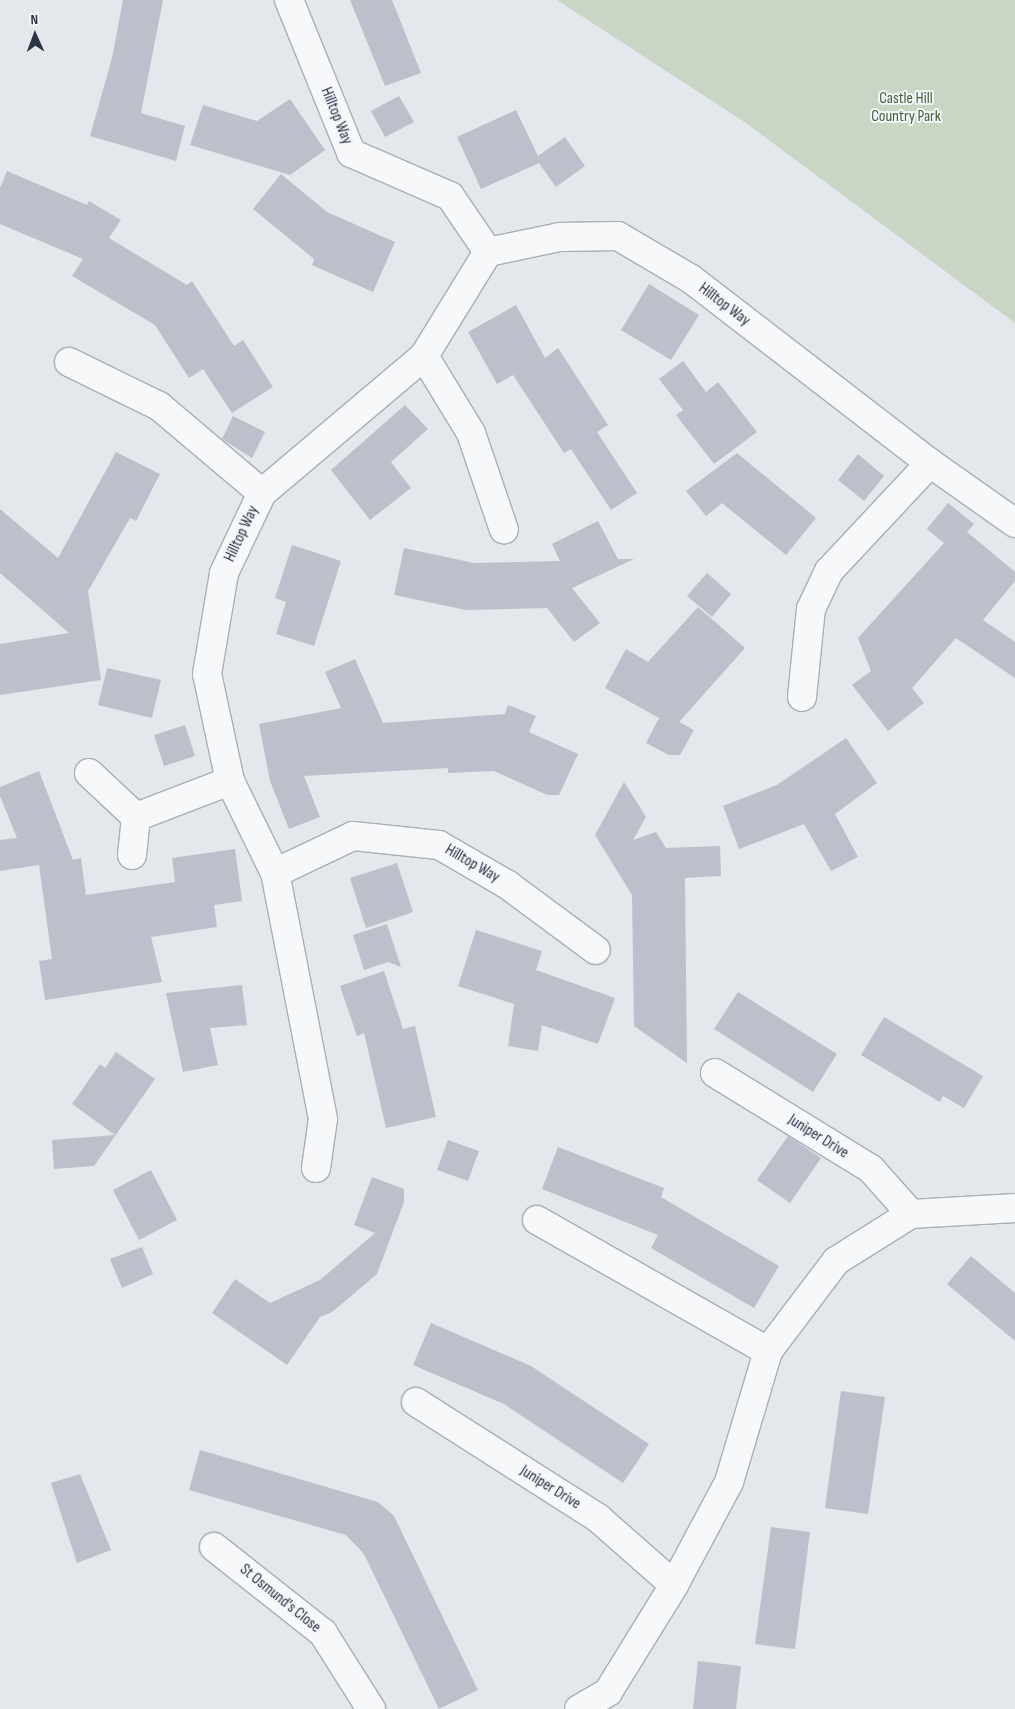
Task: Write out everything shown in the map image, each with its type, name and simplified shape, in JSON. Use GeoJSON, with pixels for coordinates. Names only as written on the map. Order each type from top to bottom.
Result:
{"type":"FeatureCollection","features":[{"type":"Feature","properties":{"kind":"street","name":"Hilltop Way"},"geometry":{"type":"LineString","coordinates":[[289,0],[351,153],[450,196],[488,252]]}},
{"type":"Feature","properties":{"kind":"street","name":"Hilltop Way"},"geometry":{"type":"LineString","coordinates":[[316,1168],[323,1119],[275,873],[230,781],[207,674],[224,574],[262,493],[424,356],[488,252],[560,237],[618,236],[691,279],[930,463],[1015,523]]}},
{"type":"Feature","properties":{"kind":"street"},"geometry":{"type":"LineString","coordinates":[[424,356],[471,433],[504,530]]}},
{"type":"Feature","properties":{"kind":"street","name":"Hilltop Way"},"geometry":{"type":"LineString","coordinates":[[69,362],[159,406],[262,493]]}},
{"type":"Feature","properties":{"kind":"street"},"geometry":{"type":"LineString","coordinates":[[802,697],[812,609],[829,571],[930,463]]}},
{"type":"Feature","properties":{"kind":"street"},"geometry":{"type":"LineString","coordinates":[[89,773],[136,817]]}},
{"type":"Feature","properties":{"kind":"street"},"geometry":{"type":"LineString","coordinates":[[136,817],[230,781]]}},
{"type":"Feature","properties":{"kind":"street"},"geometry":{"type":"LineString","coordinates":[[132,856],[136,817]]}},
{"type":"Feature","properties":{"kind":"street","name":"Hilltop Way"},"geometry":{"type":"LineString","coordinates":[[275,873],[353,836],[439,845],[508,885],[596,950]]}},
{"type":"Feature","properties":{"kind":"street","name":"Juniper Drive"},"geometry":{"type":"LineString","coordinates":[[715,1073],[871,1170],[912,1214]]}},
{"type":"Feature","properties":{"kind":"street"},"geometry":{"type":"LineString","coordinates":[[579,1709],[608,1692],[674,1585],[729,1482],[768,1350],[836,1261],[912,1214],[1015,1208]]}},
{"type":"Feature","properties":{"kind":"street"},"geometry":{"type":"LineString","coordinates":[[537,1220],[768,1350]]}},
{"type":"Feature","properties":{"kind":"street","name":"Juniper Drive"},"geometry":{"type":"LineString","coordinates":[[416,1402],[598,1518],[674,1585]]}},
{"type":"Feature","properties":{"kind":"street","name":"St Osmund's Close"},"geometry":{"type":"LineString","coordinates":[[214,1547],[323,1633],[371,1709]]}},
{"type":"Feature","properties":{"kind":"green space","name":"Castle Hill Country Park"},"geometry":{"type":"Polygon","coordinates":[[[557,0],[1015,0],[1015,323],[743,121],[557,0]]]}},
{"type":"Feature","properties":{"kind":"building"},"geometry":{"type":"Polygon","coordinates":[[[123,0],[163,0],[141,113],[185,126],[176,161],[90,136],[112,58],[123,0]]]}},
{"type":"Feature","properties":{"kind":"building"},"geometry":{"type":"Polygon","coordinates":[[[350,0],[392,0],[421,73],[385,86],[350,0]]]}},
{"type":"Feature","properties":{"kind":"building"},"geometry":{"type":"Polygon","coordinates":[[[399,96],[414,122],[385,137],[371,111],[399,96]]]}},
{"type":"Feature","properties":{"kind":"building"},"geometry":{"type":"Polygon","coordinates":[[[290,99],[325,150],[290,175],[190,145],[203,105],[257,121],[290,99]]]}},
{"type":"Feature","properties":{"kind":"building"},"geometry":{"type":"Polygon","coordinates":[[[516,110],[538,156],[565,137],[585,166],[556,187],[539,163],[481,189],[457,137],[516,110]]]}},
{"type":"Feature","properties":{"kind":"building"},"geometry":{"type":"Polygon","coordinates":[[[7,171],[87,205],[89,201],[121,220],[109,238],[187,285],[192,281],[234,346],[243,340],[273,387],[232,413],[203,369],[189,378],[155,325],[72,276],[83,259],[0,224],[0,188],[7,171]]]}},
{"type":"Feature","properties":{"kind":"building"},"geometry":{"type":"Polygon","coordinates":[[[281,174],[327,212],[395,242],[373,292],[312,265],[314,259],[253,209],[281,174]]]}},
{"type":"Feature","properties":{"kind":"building"},"geometry":{"type":"Polygon","coordinates":[[[649,284],[699,315],[671,360],[621,330],[649,284]]]}},
{"type":"Feature","properties":{"kind":"building"},"geometry":{"type":"Polygon","coordinates":[[[516,305],[545,358],[558,348],[608,425],[597,432],[637,493],[611,510],[571,449],[564,453],[513,375],[497,384],[468,332],[516,305]]]}},
{"type":"Feature","properties":{"kind":"building"},"geometry":{"type":"Polygon","coordinates":[[[683,361],[706,392],[718,382],[757,432],[714,464],[676,415],[683,410],[659,379],[683,361]]]}},
{"type":"Feature","properties":{"kind":"building"},"geometry":{"type":"Polygon","coordinates":[[[405,405],[428,429],[391,462],[411,488],[370,520],[331,470],[405,405]]]}},
{"type":"Feature","properties":{"kind":"building"},"geometry":{"type":"Polygon","coordinates":[[[233,416],[265,432],[252,458],[222,439],[233,416]]]}},
{"type":"Feature","properties":{"kind":"building"},"geometry":{"type":"Polygon","coordinates":[[[116,452],[160,474],[136,521],[130,518],[88,591],[101,680],[0,695],[0,644],[69,633],[0,573],[0,509],[58,558],[116,452]]]}},
{"type":"Feature","properties":{"kind":"building"},"geometry":{"type":"Polygon","coordinates":[[[737,453],[816,518],[786,555],[722,503],[706,516],[686,491],[737,453]]]}},
{"type":"Feature","properties":{"kind":"building"},"geometry":{"type":"Polygon","coordinates":[[[858,454],[884,476],[864,501],[838,480],[858,454]]]}},
{"type":"Feature","properties":{"kind":"building"},"geometry":{"type":"Polygon","coordinates":[[[948,503],[974,524],[967,532],[1015,572],[1015,581],[983,620],[1015,642],[1015,678],[956,638],[912,688],[924,703],[888,731],[852,685],[871,671],[858,638],[944,543],[927,529],[948,503]]]}},
{"type":"Feature","properties":{"kind":"building"},"geometry":{"type":"Polygon","coordinates":[[[598,521],[618,559],[634,559],[572,588],[600,623],[574,642],[547,608],[466,610],[394,595],[404,548],[474,563],[560,561],[552,544],[598,521]]]}},
{"type":"Feature","properties":{"kind":"building"},"geometry":{"type":"Polygon","coordinates":[[[292,545],[341,561],[314,646],[276,634],[286,602],[275,598],[292,545]]]}},
{"type":"Feature","properties":{"kind":"building"},"geometry":{"type":"Polygon","coordinates":[[[707,573],[731,594],[712,617],[687,596],[707,573]]]}},
{"type":"Feature","properties":{"kind":"building"},"geometry":{"type":"Polygon","coordinates":[[[698,607],[745,648],[679,722],[694,730],[680,755],[669,755],[646,743],[659,718],[605,688],[626,649],[648,662],[698,607]]]}},
{"type":"Feature","properties":{"kind":"building"},"geometry":{"type":"Polygon","coordinates":[[[355,659],[383,723],[505,714],[508,705],[536,716],[529,732],[578,754],[559,795],[547,795],[494,771],[448,773],[448,768],[304,776],[320,817],[289,829],[270,781],[259,724],[341,708],[325,672],[355,659]]]}},
{"type":"Feature","properties":{"kind":"building"},"geometry":{"type":"Polygon","coordinates":[[[107,668],[161,680],[152,718],[98,705],[107,668]]]}},
{"type":"Feature","properties":{"kind":"building"},"geometry":{"type":"Polygon","coordinates":[[[185,725],[195,756],[164,766],[154,735],[185,725]]]}},
{"type":"Feature","properties":{"kind":"building"},"geometry":{"type":"Polygon","coordinates":[[[846,738],[877,783],[835,814],[858,857],[831,871],[804,824],[739,849],[723,806],[777,785],[846,738]]]}},
{"type":"Feature","properties":{"kind":"building"},"geometry":{"type":"Polygon","coordinates":[[[39,771],[73,860],[81,858],[86,895],[175,882],[172,858],[235,849],[242,901],[214,905],[217,927],[151,937],[162,982],[45,1000],[39,961],[52,959],[39,865],[0,871],[0,840],[17,838],[0,796],[0,787],[39,771]]]}},
{"type":"Feature","properties":{"kind":"building"},"geometry":{"type":"Polygon","coordinates":[[[624,782],[646,817],[633,840],[656,832],[666,848],[720,846],[721,876],[685,878],[687,1063],[634,1026],[632,895],[595,835],[624,782]]]}},
{"type":"Feature","properties":{"kind":"building"},"geometry":{"type":"Polygon","coordinates":[[[397,863],[413,912],[366,928],[350,878],[397,863]]]}},
{"type":"Feature","properties":{"kind":"building"},"geometry":{"type":"Polygon","coordinates":[[[387,924],[401,967],[388,962],[364,970],[353,935],[387,924]]]}},
{"type":"Feature","properties":{"kind":"building"},"geometry":{"type":"Polygon","coordinates":[[[476,930],[542,951],[536,970],[615,998],[598,1044],[542,1025],[538,1051],[508,1046],[514,1004],[458,986],[476,930]]]}},
{"type":"Feature","properties":{"kind":"building"},"geometry":{"type":"Polygon","coordinates":[[[384,971],[403,1029],[415,1026],[436,1117],[386,1128],[364,1033],[357,1036],[340,986],[384,971]]]}},
{"type":"Feature","properties":{"kind":"building"},"geometry":{"type":"Polygon","coordinates":[[[242,985],[247,1025],[210,1028],[218,1065],[183,1072],[166,993],[242,985]]]}},
{"type":"Feature","properties":{"kind":"building"},"geometry":{"type":"Polygon","coordinates":[[[738,992],[837,1054],[813,1092],[714,1029],[738,992]]]}},
{"type":"Feature","properties":{"kind":"building"},"geometry":{"type":"Polygon","coordinates":[[[884,1017],[983,1076],[964,1108],[943,1096],[940,1102],[861,1055],[884,1017]]]}},
{"type":"Feature","properties":{"kind":"building"},"geometry":{"type":"Polygon","coordinates":[[[116,1052],[155,1079],[94,1166],[54,1169],[52,1140],[115,1135],[72,1104],[100,1064],[105,1068],[116,1052]]]}},
{"type":"Feature","properties":{"kind":"building"},"geometry":{"type":"Polygon","coordinates":[[[788,1136],[821,1158],[790,1203],[757,1180],[788,1136]]]}},
{"type":"Feature","properties":{"kind":"building"},"geometry":{"type":"Polygon","coordinates":[[[448,1140],[479,1151],[468,1181],[437,1170],[448,1140]]]}},
{"type":"Feature","properties":{"kind":"building"},"geometry":{"type":"Polygon","coordinates":[[[558,1147],[664,1188],[661,1197],[779,1266],[754,1308],[651,1248],[658,1235],[542,1189],[558,1147]]]}},
{"type":"Feature","properties":{"kind":"building"},"geometry":{"type":"Polygon","coordinates":[[[151,1170],[177,1220],[139,1240],[113,1190],[151,1170]]]}},
{"type":"Feature","properties":{"kind":"building"},"geometry":{"type":"Polygon","coordinates":[[[372,1177],[404,1189],[404,1202],[377,1274],[332,1312],[320,1317],[287,1365],[212,1313],[235,1279],[270,1303],[320,1280],[375,1233],[354,1225],[372,1177]]]}},
{"type":"Feature","properties":{"kind":"building"},"geometry":{"type":"Polygon","coordinates":[[[142,1247],[153,1274],[122,1288],[110,1259],[142,1247]]]}},
{"type":"Feature","properties":{"kind":"building"},"geometry":{"type":"Polygon","coordinates":[[[971,1256],[1015,1293],[1015,1341],[947,1284],[971,1256]]]}},
{"type":"Feature","properties":{"kind":"building"},"geometry":{"type":"Polygon","coordinates":[[[431,1323],[531,1366],[649,1444],[623,1483],[504,1404],[413,1365],[431,1323]]]}},
{"type":"Feature","properties":{"kind":"building"},"geometry":{"type":"Polygon","coordinates":[[[841,1391],[885,1397],[868,1514],[825,1508],[841,1391]]]}},
{"type":"Feature","properties":{"kind":"building"},"geometry":{"type":"Polygon","coordinates":[[[200,1450],[378,1502],[394,1516],[478,1690],[439,1709],[364,1554],[346,1535],[189,1490],[200,1450]]]}},
{"type":"Feature","properties":{"kind":"building"},"geometry":{"type":"Polygon","coordinates":[[[80,1474],[111,1550],[77,1563],[51,1483],[80,1474]]]}},
{"type":"Feature","properties":{"kind":"building"},"geometry":{"type":"Polygon","coordinates":[[[771,1527],[810,1532],[795,1649],[755,1644],[771,1527]]]}},
{"type":"Feature","properties":{"kind":"building"},"geometry":{"type":"Polygon","coordinates":[[[698,1661],[741,1666],[736,1709],[693,1709],[698,1661]]]}}]}
